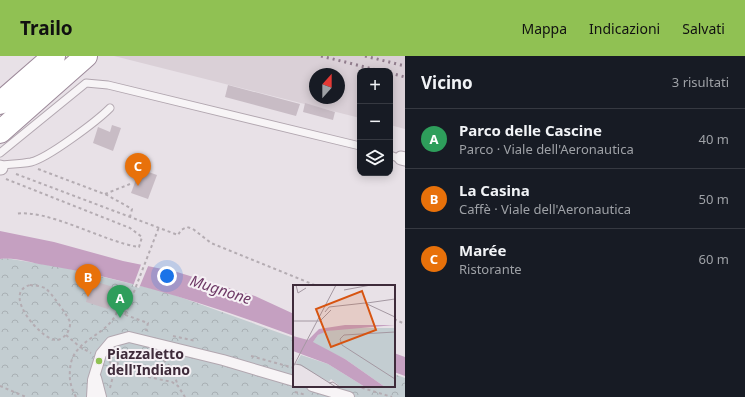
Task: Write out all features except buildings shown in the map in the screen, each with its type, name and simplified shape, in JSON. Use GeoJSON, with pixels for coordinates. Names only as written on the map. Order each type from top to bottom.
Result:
{"type":"FeatureCollection","features":[{"type":"Feature","properties":{"kind":"highway"},"geometry":{"type":"LineString","coordinates":[[0,103],[54,56]]}},
{"type":"Feature","properties":{"kind":"highway"},"geometry":{"type":"LineString","coordinates":[[0,132],[86,56]]}},
{"type":"Feature","properties":{"kind":"street"},"geometry":{"type":"LineString","coordinates":[[98,393],[95,370],[105,348],[117,340],[129,337],[140,338],[293,381]]}},
{"type":"Feature","properties":{"kind":"street"},"geometry":{"type":"LineString","coordinates":[[312,391],[348,397]]}},
{"type":"Feature","properties":{"kind":"lane"},"geometry":{"type":"LineString","coordinates":[[0,153],[86,83],[108,85],[357,145]]}},
{"type":"Feature","properties":{"kind":"lane"},"geometry":{"type":"LineString","coordinates":[[3,170],[22,163],[32,162],[45,156],[99,119],[110,108]]}},
{"type":"Feature","properties":{"kind":"path"},"geometry":{"type":"LineString","coordinates":[[22,163],[105,194],[132,209],[130,216]]}},
{"type":"Feature","properties":{"kind":"path"},"geometry":{"type":"LineString","coordinates":[[3,170],[130,228],[142,238],[142,244],[139,247],[123,245],[70,225],[26,212],[15,214]]}},
{"type":"Feature","properties":{"kind":"path"},"geometry":{"type":"LineString","coordinates":[[3,170],[178,235],[181,230],[187,228],[193,229],[211,243],[315,285]]}},
{"type":"Feature","properties":{"kind":"path"},"geometry":{"type":"LineString","coordinates":[[105,194],[130,184]]}},
{"type":"Feature","properties":{"kind":"path"},"geometry":{"type":"LineString","coordinates":[[125,314],[158,228]]}},
{"type":"Feature","properties":{"kind":"path"},"geometry":{"type":"LineString","coordinates":[[16,291],[22,286],[30,284],[45,288],[51,293],[70,323],[66,335],[56,340],[49,339],[20,313]]}},
{"type":"Feature","properties":{"kind":"path"},"geometry":{"type":"LineString","coordinates":[[76,397],[69,377],[72,358],[80,347],[112,323],[117,312],[148,323]]}},
{"type":"Feature","properties":{"kind":"path"},"geometry":{"type":"LineString","coordinates":[[395,319],[405,324]]}},
{"type":"Feature","properties":{"kind":"path"},"geometry":{"type":"LineString","coordinates":[[66,335],[80,347]]}},
{"type":"Feature","properties":{"kind":"path"},"geometry":{"type":"LineString","coordinates":[[98,393],[122,357],[126,354],[142,351]]}},
{"type":"Feature","properties":{"kind":"path"},"geometry":{"type":"LineString","coordinates":[[166,356],[158,354],[172,368],[178,386],[185,397]]}},
{"type":"Feature","properties":{"kind":"path"},"geometry":{"type":"LineString","coordinates":[[116,366],[135,374],[172,382],[178,386]]}},
{"type":"Feature","properties":{"kind":"path"},"geometry":{"type":"LineString","coordinates":[[0,386],[26,397]]}},
{"type":"Feature","properties":{"kind":"path"},"geometry":{"type":"LineString","coordinates":[[300,397],[303,387]]}},
{"type":"Feature","properties":{"kind":"path"},"geometry":{"type":"LineString","coordinates":[[359,387],[392,397]]}},
{"type":"Feature","properties":{"kind":"path"},"geometry":{"type":"LineString","coordinates":[[294,392],[301,394],[312,391]]}},
{"type":"Feature","properties":{"kind":"shaded area"},"geometry":{"type":"Polygon","coordinates":[[[114,56],[405,56],[405,129],[393,126],[393,68],[357,68],[357,117],[114,56]]]}},
{"type":"Feature","properties":{"kind":"green space"},"geometry":{"type":"Polygon","coordinates":[[[5,258],[66,268],[166,292],[293,338],[293,387],[395,387],[395,374],[405,378],[405,397],[0,397],[0,259],[5,258]]]}},
{"type":"Feature","properties":{"kind":"water","name":"Mugnone"},"geometry":{"type":"Polygon","coordinates":[[[0,231],[54,242],[123,261],[177,272],[255,296],[293,314],[293,336],[171,294],[77,271],[17,259],[0,259],[0,231]]]}},
{"type":"Feature","properties":{"kind":"water"},"geometry":{"type":"Polygon","coordinates":[[[395,353],[405,357],[405,376],[395,372],[395,353]]]}},
{"type":"Feature","properties":{"kind":"pier"},"geometry":{"type":"Polygon","coordinates":[[[142,262],[149,264],[139,288],[133,286],[142,262]]]}},
{"type":"Feature","properties":{"kind":"railway"},"geometry":{"type":"LineString","coordinates":[[321,56],[369,68]]}},
{"type":"Feature","properties":{"kind":"railway"},"geometry":{"type":"LineString","coordinates":[[365,56],[405,66]]}},
{"type":"Feature","properties":{"kind":"railway"},"geometry":{"type":"LineString","coordinates":[[393,74],[405,77]]}},
{"type":"Feature","properties":{"kind":"place","name":"Marée"},"geometry":{"type":"Point","coordinates":[138,186]}},
{"type":"Feature","properties":{"kind":"place","name":"La Casina"},"geometry":{"type":"Point","coordinates":[88,297]}},
{"type":"Feature","properties":{"kind":"place","name":"Parco delle Cascine"},"geometry":{"type":"Point","coordinates":[120,318]}},
{"type":"Feature","properties":{"kind":"place","name":"Piazzaletto dell'Indiano"},"geometry":{"type":"Point","coordinates":[99,361]}}]}
